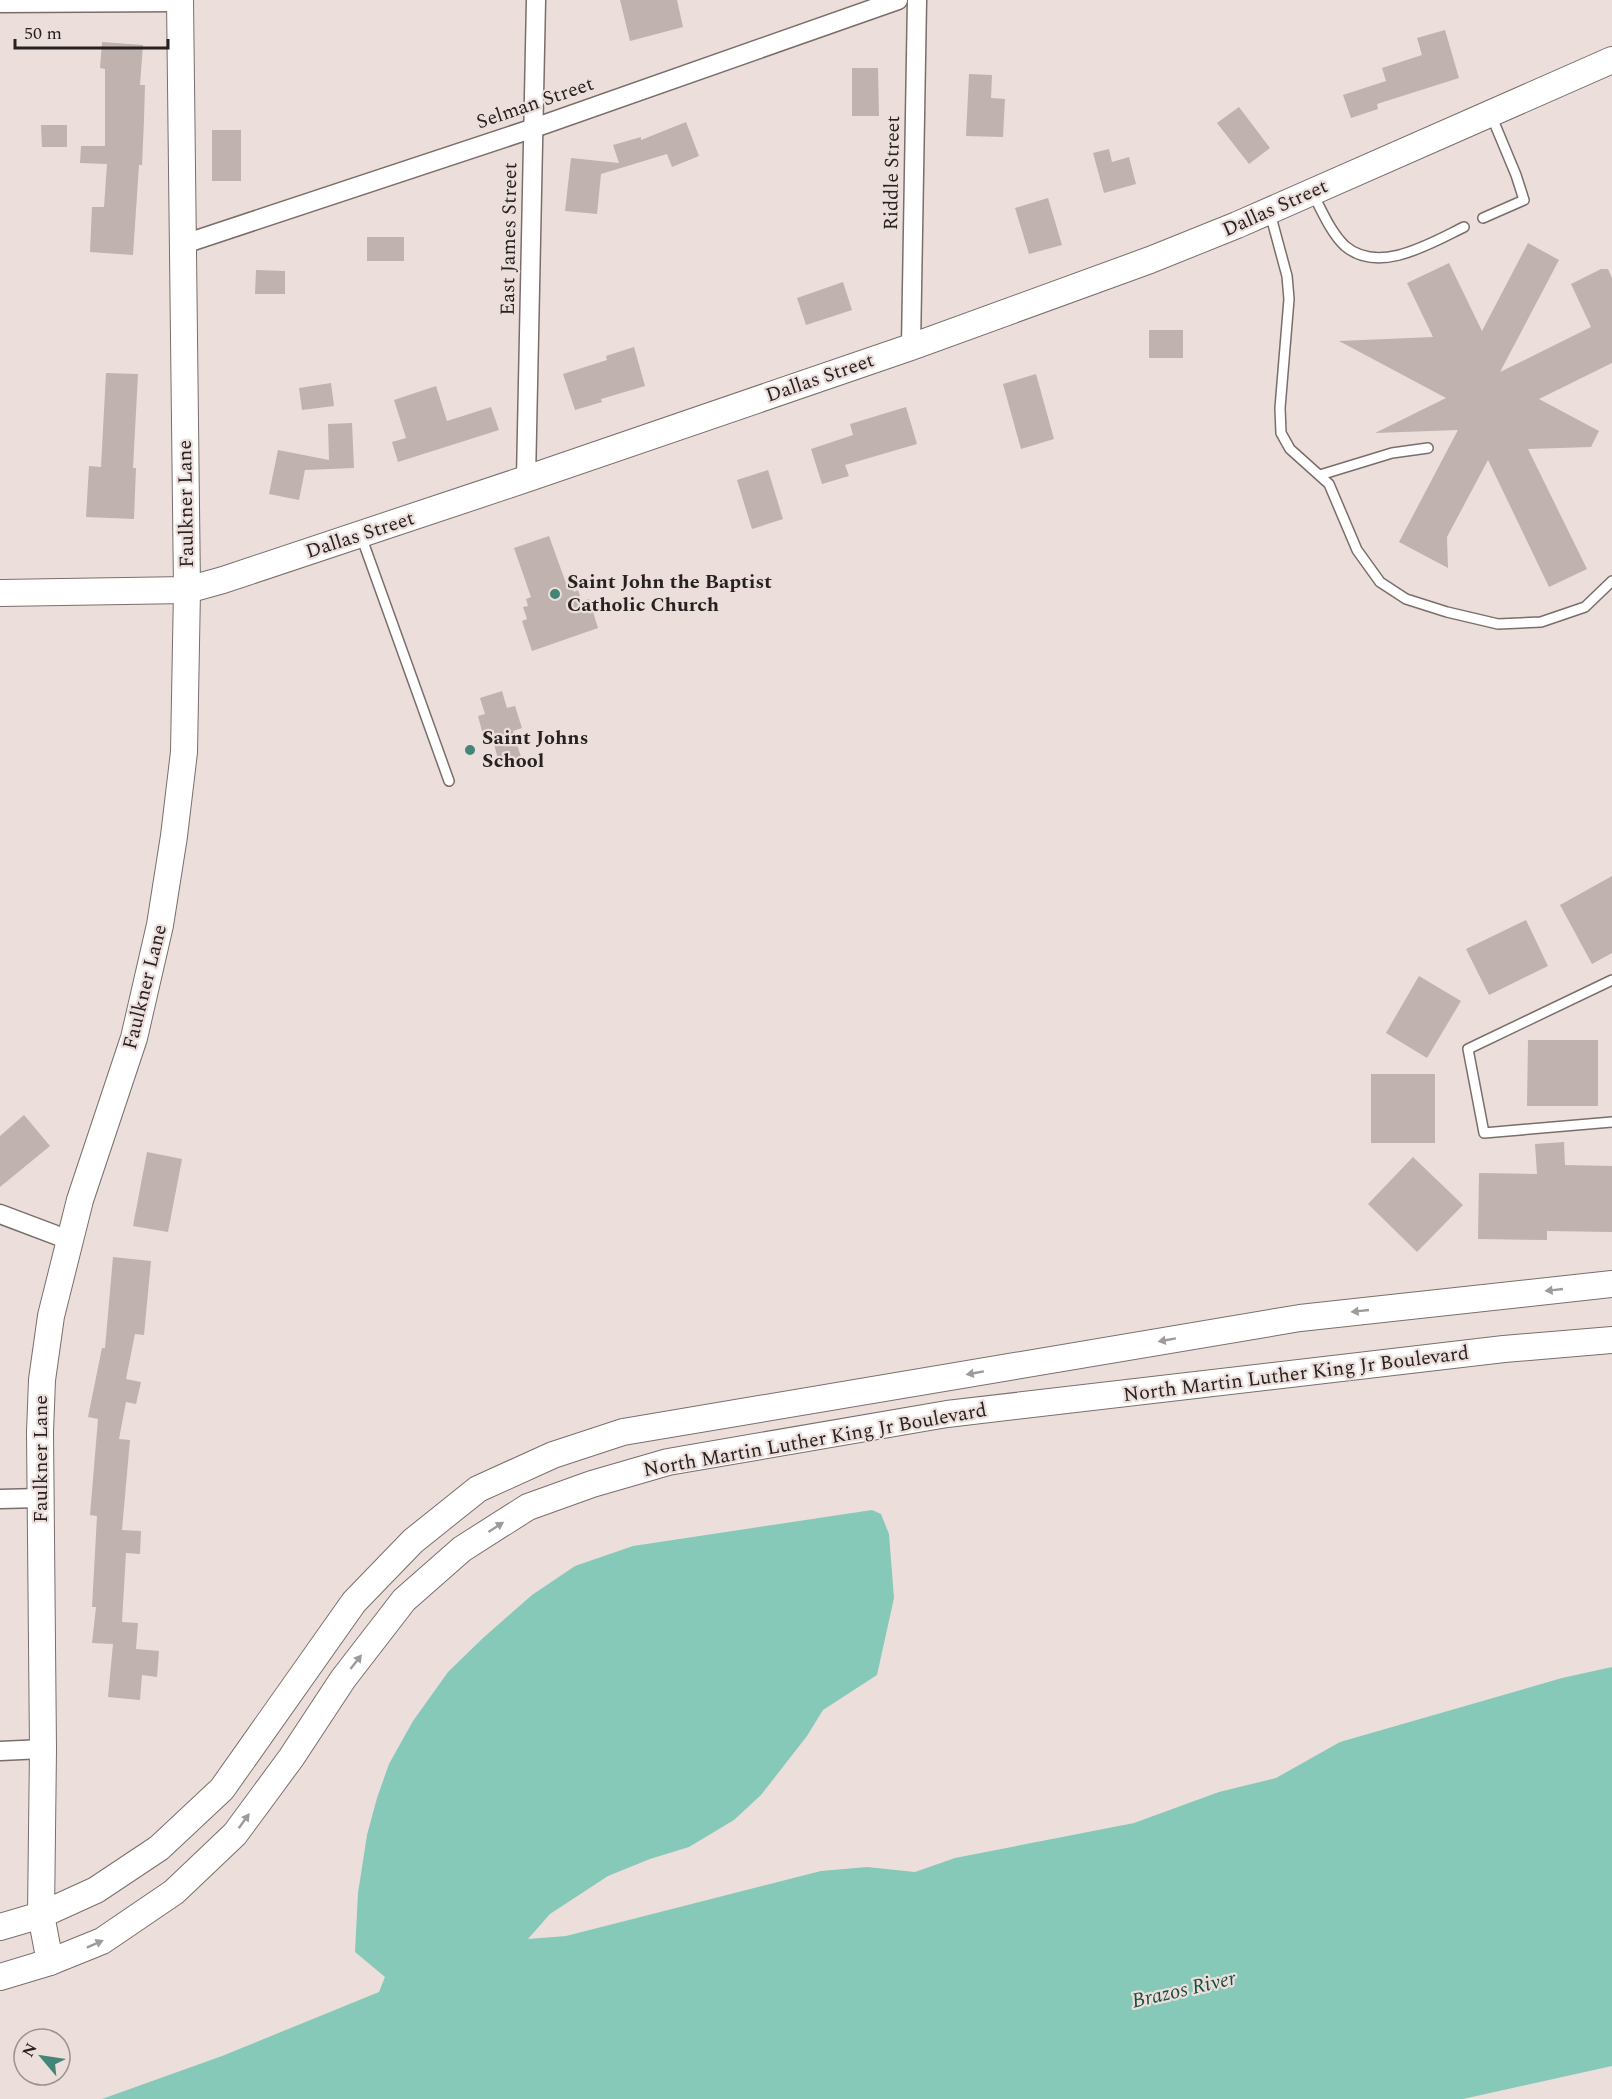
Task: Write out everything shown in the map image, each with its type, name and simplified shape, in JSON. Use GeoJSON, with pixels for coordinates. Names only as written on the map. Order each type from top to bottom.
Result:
{"type":"FeatureCollection","features":[{"type":"Feature","properties":{"kind":"street","name":"East James Street"},"geometry":{"type":"LineString","coordinates":[[526,479],[536,0]]}},
{"type":"Feature","properties":{"kind":"street","name":"Selman Street"},"geometry":{"type":"LineString","coordinates":[[184,244],[534,128],[898,0]]}},
{"type":"Feature","properties":{"kind":"street","name":"Riddle Street"},"geometry":{"type":"LineString","coordinates":[[911,347],[917,0]]}},
{"type":"Feature","properties":{"kind":"street"},"geometry":{"type":"LineString","coordinates":[[0,3],[180,1]]}},
{"type":"Feature","properties":{"kind":"street","name":"Faulkner Lane"},"geometry":{"type":"LineString","coordinates":[[50,1962],[41,1915],[43,1749],[40,1432],[42,1380],[51,1316],[69,1240],[134,1038],[160,925],[184,752],[187,590],[180,1]]}},
{"type":"Feature","properties":{"kind":"street","name":"Dallas Street"},"geometry":{"type":"LineString","coordinates":[[0,592],[187,590],[223,580],[911,347],[1150,260],[1269,211],[1612,60]]}},
{"type":"Feature","properties":{"kind":"street"},"geometry":{"type":"LineString","coordinates":[[0,1214],[69,1240]]}},
{"type":"Feature","properties":{"kind":"street","name":"North Martin Luther King Jr Boulevard"},"geometry":{"type":"LineString","coordinates":[[0,1927],[41,1915],[96,1890],[159,1848],[222,1789],[354,1602],[413,1541],[478,1489],[553,1455],[623,1432],[1300,1318],[1612,1284]]}},
{"type":"Feature","properties":{"kind":"street","name":"North Martin Luther King Jr Boulevard"},"geometry":{"type":"LineString","coordinates":[[0,1977],[50,1962],[102,1941],[174,1892],[235,1834],[291,1758],[342,1679],[404,1600],[462,1549],[528,1507],[592,1484],[668,1462],[946,1414],[1504,1349],[1612,1340]]}},
{"type":"Feature","properties":{"kind":"street"},"geometry":{"type":"LineString","coordinates":[[0,1499],[40,1498]]}},
{"type":"Feature","properties":{"kind":"street"},"geometry":{"type":"LineString","coordinates":[[0,1751],[43,1749]]}},
{"type":"Feature","properties":{"kind":"lane"},"geometry":{"type":"LineString","coordinates":[[1483,218],[1524,200],[1490,114]]}},
{"type":"Feature","properties":{"kind":"lane"},"geometry":{"type":"LineString","coordinates":[[1312,192],[1338,238],[1346,247],[1361,255],[1384,258],[1413,252],[1464,227]]}},
{"type":"Feature","properties":{"kind":"lane"},"geometry":{"type":"LineString","coordinates":[[1269,211],[1287,276],[1289,299],[1280,408],[1281,433],[1290,449],[1329,484],[1357,550],[1380,582],[1406,599],[1498,624],[1541,622],[1585,607],[1612,581]]}},
{"type":"Feature","properties":{"kind":"lane"},"geometry":{"type":"LineString","coordinates":[[1320,475],[1392,453],[1428,448]]}},
{"type":"Feature","properties":{"kind":"lane"},"geometry":{"type":"LineString","coordinates":[[361,534],[449,781]]}},
{"type":"Feature","properties":{"kind":"lane"},"geometry":{"type":"LineString","coordinates":[[1612,980],[1468,1049],[1484,1133],[1612,1122]]}},
{"type":"Feature","properties":{"kind":"water","name":"Brazos River"},"geometry":{"type":"Polygon","coordinates":[[[872,1510],[881,1514],[889,1534],[894,1598],[877,1675],[823,1710],[807,1736],[761,1795],[734,1820],[689,1847],[650,1859],[608,1876],[550,1914],[528,1939],[566,1936],[821,1871],[867,1867],[915,1872],[955,1858],[1134,1823],[1219,1792],[1276,1778],[1340,1742],[1562,1678],[1612,1667],[1612,2066],[1463,2099],[102,2099],[222,2056],[379,1992],[385,1977],[355,1952],[358,1893],[367,1835],[389,1764],[413,1721],[448,1672],[532,1595],[575,1566],[633,1546],[872,1510]]]}},
{"type":"Feature","properties":{"kind":"building"},"geometry":{"type":"Polygon","coordinates":[[[620,0],[677,0],[683,27],[630,41],[620,0]]]}},
{"type":"Feature","properties":{"kind":"building"},"geometry":{"type":"Polygon","coordinates":[[[1445,30],[1459,78],[1377,104],[1378,109],[1351,118],[1343,95],[1386,81],[1382,68],[1422,55],[1417,38],[1445,30]]]}},
{"type":"Feature","properties":{"kind":"building"},"geometry":{"type":"Polygon","coordinates":[[[102,42],[143,45],[140,85],[145,85],[142,165],[139,165],[133,255],[90,252],[92,207],[104,207],[107,164],[80,163],[81,146],[105,146],[105,69],[100,68],[102,42]]]}},
{"type":"Feature","properties":{"kind":"building"},"geometry":{"type":"Polygon","coordinates":[[[852,68],[878,68],[879,116],[852,116],[852,68]]]}},
{"type":"Feature","properties":{"kind":"building"},"geometry":{"type":"Polygon","coordinates":[[[969,74],[992,75],[991,98],[1005,99],[1003,137],[966,136],[969,74]]]}},
{"type":"Feature","properties":{"kind":"building"},"geometry":{"type":"Polygon","coordinates":[[[1239,107],[1270,148],[1249,164],[1217,123],[1239,107]]]}},
{"type":"Feature","properties":{"kind":"building"},"geometry":{"type":"Polygon","coordinates":[[[686,122],[699,156],[672,167],[667,154],[601,174],[597,214],[565,211],[571,158],[619,163],[613,145],[641,137],[641,140],[686,122]]]}},
{"type":"Feature","properties":{"kind":"building"},"geometry":{"type":"Polygon","coordinates":[[[41,125],[67,125],[67,147],[42,147],[41,125]]]}},
{"type":"Feature","properties":{"kind":"building"},"geometry":{"type":"Polygon","coordinates":[[[212,130],[241,130],[241,181],[212,181],[212,130]]]}},
{"type":"Feature","properties":{"kind":"building"},"geometry":{"type":"Polygon","coordinates":[[[1109,149],[1112,162],[1129,157],[1136,184],[1104,193],[1093,153],[1109,149]]]}},
{"type":"Feature","properties":{"kind":"building"},"geometry":{"type":"Polygon","coordinates":[[[1048,198],[1062,245],[1029,254],[1015,208],[1048,198]]]}},
{"type":"Feature","properties":{"kind":"building"},"geometry":{"type":"Polygon","coordinates":[[[367,237],[404,237],[404,261],[367,261],[367,237]]]}},
{"type":"Feature","properties":{"kind":"building"},"geometry":{"type":"Polygon","coordinates":[[[1528,243],[1559,260],[1500,372],[1591,327],[1571,284],[1601,269],[1608,269],[1612,278],[1612,363],[1539,399],[1599,431],[1591,447],[1528,449],[1587,569],[1549,587],[1488,460],[1447,537],[1448,568],[1399,542],[1458,430],[1375,433],[1446,398],[1339,341],[1433,337],[1407,283],[1449,263],[1482,331],[1528,243]]]}},
{"type":"Feature","properties":{"kind":"building"},"geometry":{"type":"Polygon","coordinates":[[[256,270],[285,271],[285,294],[255,294],[256,270]]]}},
{"type":"Feature","properties":{"kind":"building"},"geometry":{"type":"Polygon","coordinates":[[[843,282],[852,310],[806,325],[797,298],[843,282]]]}},
{"type":"Feature","properties":{"kind":"building"},"geometry":{"type":"Polygon","coordinates":[[[1149,330],[1183,330],[1183,358],[1149,358],[1149,330]]]}},
{"type":"Feature","properties":{"kind":"building"},"geometry":{"type":"Polygon","coordinates":[[[634,347],[645,386],[601,399],[602,402],[575,410],[563,374],[607,360],[606,356],[634,347]]]}},
{"type":"Feature","properties":{"kind":"building"},"geometry":{"type":"Polygon","coordinates":[[[106,373],[138,374],[133,468],[136,468],[134,519],[86,517],[89,466],[101,467],[106,373]]]}},
{"type":"Feature","properties":{"kind":"building"},"geometry":{"type":"Polygon","coordinates":[[[1036,374],[1054,439],[1021,449],[1003,384],[1036,374]]]}},
{"type":"Feature","properties":{"kind":"building"},"geometry":{"type":"Polygon","coordinates":[[[331,383],[334,406],[302,410],[299,388],[331,383]]]}},
{"type":"Feature","properties":{"kind":"building"},"geometry":{"type":"Polygon","coordinates":[[[436,386],[447,421],[491,407],[499,430],[398,462],[392,442],[406,438],[394,400],[436,386]]]}},
{"type":"Feature","properties":{"kind":"building"},"geometry":{"type":"Polygon","coordinates":[[[906,407],[917,444],[845,465],[849,476],[822,484],[811,449],[853,435],[850,424],[906,407]]]}},
{"type":"Feature","properties":{"kind":"building"},"geometry":{"type":"Polygon","coordinates":[[[352,423],[354,468],[305,470],[299,500],[269,494],[278,450],[329,460],[328,424],[352,423]]]}},
{"type":"Feature","properties":{"kind":"building"},"geometry":{"type":"Polygon","coordinates":[[[768,470],[783,519],[752,529],[737,480],[768,470]]]}},
{"type":"Feature","properties":{"kind":"building","name":"Saint John the Baptist Catholic Church"},"geometry":{"type":"Polygon","coordinates":[[[549,536],[567,586],[571,584],[574,592],[578,590],[582,602],[589,599],[598,628],[532,651],[522,621],[527,619],[523,607],[528,606],[526,599],[531,597],[514,548],[549,536]]]}},
{"type":"Feature","properties":{"kind":"building"},"geometry":{"type":"Polygon","coordinates":[[[502,691],[507,708],[515,706],[522,728],[513,731],[521,757],[499,763],[490,729],[482,731],[478,716],[485,714],[480,698],[502,691]]]}},
{"type":"Feature","properties":{"kind":"building"},"geometry":{"type":"Polygon","coordinates":[[[1612,876],[1612,953],[1592,964],[1560,905],[1612,876]]]}},
{"type":"Feature","properties":{"kind":"building"},"geometry":{"type":"Polygon","coordinates":[[[1526,920],[1548,966],[1489,995],[1466,949],[1526,920]]]}},
{"type":"Feature","properties":{"kind":"building"},"geometry":{"type":"Polygon","coordinates":[[[1419,976],[1461,1001],[1427,1058],[1386,1033],[1419,976]]]}},
{"type":"Feature","properties":{"kind":"building"},"geometry":{"type":"Polygon","coordinates":[[[1528,1040],[1598,1040],[1598,1106],[1527,1106],[1528,1040]]]}},
{"type":"Feature","properties":{"kind":"building"},"geometry":{"type":"Polygon","coordinates":[[[1371,1074],[1435,1074],[1435,1143],[1371,1143],[1371,1074]]]}},
{"type":"Feature","properties":{"kind":"building"},"geometry":{"type":"Polygon","coordinates":[[[24,1115],[50,1146],[0,1187],[0,1136],[24,1115]]]}},
{"type":"Feature","properties":{"kind":"building"},"geometry":{"type":"Polygon","coordinates":[[[1564,1142],[1565,1165],[1612,1166],[1612,1232],[1547,1231],[1547,1240],[1478,1239],[1479,1173],[1537,1174],[1535,1144],[1564,1142]]]}},
{"type":"Feature","properties":{"kind":"building"},"geometry":{"type":"Polygon","coordinates":[[[147,1152],[182,1159],[168,1232],[133,1226],[147,1152]]]}},
{"type":"Feature","properties":{"kind":"building"},"geometry":{"type":"Polygon","coordinates":[[[1413,1157],[1463,1205],[1417,1252],[1368,1204],[1413,1157]]]}},
{"type":"Feature","properties":{"kind":"building"},"geometry":{"type":"Polygon","coordinates":[[[113,1257],[151,1261],[144,1335],[135,1334],[126,1379],[141,1382],[136,1404],[126,1402],[119,1439],[130,1440],[122,1530],[141,1531],[140,1554],[126,1553],[122,1622],[138,1623],[136,1649],[159,1651],[157,1677],[142,1675],[140,1700],[108,1697],[113,1644],[92,1643],[96,1607],[92,1607],[97,1516],[90,1515],[98,1419],[88,1417],[102,1348],[105,1348],[113,1257]]]}},
{"type":"Feature","properties":{"kind":"place","name":"Saint John the Baptist Catholic Church"},"geometry":{"type":"Point","coordinates":[555,594]}},
{"type":"Feature","properties":{"kind":"place","name":"Saint Johns School"},"geometry":{"type":"Point","coordinates":[470,750]}}]}
